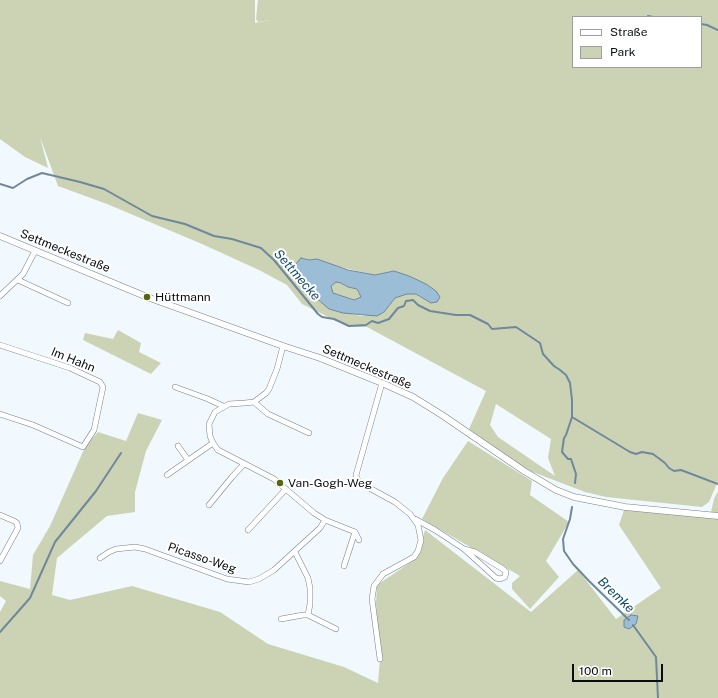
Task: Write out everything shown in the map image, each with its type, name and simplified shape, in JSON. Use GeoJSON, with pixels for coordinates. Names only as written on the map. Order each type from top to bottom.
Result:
{"type":"FeatureCollection","features":[{"type":"Feature","properties":{"kind":"street","name":"Settmeckestraße"},"geometry":{"type":"LineString","coordinates":[[0,236],[35,252],[86,271],[147,297],[320,358],[382,383],[413,398],[442,415],[524,471],[574,497],[608,505],[718,516]]}},
{"type":"Feature","properties":{"kind":"street"},"geometry":{"type":"LineString","coordinates":[[0,296],[18,280],[27,269],[35,252]]}},
{"type":"Feature","properties":{"kind":"street"},"geometry":{"type":"LineString","coordinates":[[18,280],[68,303]]}},
{"type":"Feature","properties":{"kind":"street","name":"Im Hahn"},"geometry":{"type":"LineString","coordinates":[[0,345],[70,368],[100,382],[103,387],[94,430],[83,447],[33,425],[0,414]]}},
{"type":"Feature","properties":{"kind":"street"},"geometry":{"type":"LineString","coordinates":[[283,346],[270,389],[266,394],[254,402],[245,404],[229,404],[223,406],[215,412],[209,424],[212,443],[218,450],[274,479],[314,513],[325,520],[355,532],[359,540]]}},
{"type":"Feature","properties":{"kind":"street"},"geometry":{"type":"LineString","coordinates":[[382,383],[356,470],[356,475],[360,483],[400,505],[414,518],[436,530],[464,549],[496,578],[500,579],[505,577],[506,572],[503,569],[475,552],[464,549]]}},
{"type":"Feature","properties":{"kind":"street"},"geometry":{"type":"LineString","coordinates":[[175,388],[208,399],[223,406]]}},
{"type":"Feature","properties":{"kind":"street"},"geometry":{"type":"LineString","coordinates":[[254,402],[268,414],[309,433]]}},
{"type":"Feature","properties":{"kind":"street"},"geometry":{"type":"LineString","coordinates":[[167,475],[212,443]]}},
{"type":"Feature","properties":{"kind":"street"},"geometry":{"type":"LineString","coordinates":[[178,446],[188,460]]}},
{"type":"Feature","properties":{"kind":"street"},"geometry":{"type":"LineString","coordinates":[[208,504],[244,464]]}},
{"type":"Feature","properties":{"kind":"street"},"geometry":{"type":"LineString","coordinates":[[248,530],[286,489]]}},
{"type":"Feature","properties":{"kind":"street"},"geometry":{"type":"LineString","coordinates":[[0,515],[14,521],[18,528],[0,561]]}},
{"type":"Feature","properties":{"kind":"street"},"geometry":{"type":"LineString","coordinates":[[380,659],[372,599],[374,586],[383,574],[410,560],[417,554],[420,545],[420,536],[418,525],[414,518]]}},
{"type":"Feature","properties":{"kind":"street","name":"Picasso-Weg"},"geometry":{"type":"LineString","coordinates":[[100,558],[116,549],[135,547],[145,549],[228,579],[249,582],[259,580],[269,574],[320,528],[325,520]]}},
{"type":"Feature","properties":{"kind":"street"},"geometry":{"type":"LineString","coordinates":[[344,566],[355,532]]}},
{"type":"Feature","properties":{"kind":"street"},"geometry":{"type":"LineString","coordinates":[[294,552],[303,566],[310,583],[311,596],[308,615]]}},
{"type":"Feature","properties":{"kind":"street"},"geometry":{"type":"LineString","coordinates":[[281,619],[308,615],[336,629]]}},
{"type":"Feature","properties":{"kind":"green space"},"geometry":{"type":"Polygon","coordinates":[[[0,0],[255,0],[255,23],[270,20],[258,22],[256,19],[258,0],[718,0],[718,481],[709,502],[702,507],[606,497],[585,492],[525,469],[469,429],[486,391],[367,327],[349,327],[302,304],[287,285],[259,270],[107,204],[58,186],[40,137],[48,168],[25,157],[0,139],[0,0]],[[301,258],[329,309],[361,316],[384,312],[395,298],[407,294],[416,294],[423,299],[409,276],[394,271],[375,275],[301,258]],[[496,404],[490,425],[498,437],[555,476],[548,458],[551,439],[496,404]]]}},
{"type":"Feature","properties":{"kind":"green space"},"geometry":{"type":"Polygon","coordinates":[[[336,282],[357,289],[361,297],[354,300],[333,293],[331,286],[336,282]]]}},
{"type":"Feature","properties":{"kind":"green space"},"geometry":{"type":"Polygon","coordinates":[[[118,330],[141,343],[139,352],[161,363],[151,374],[83,340],[85,333],[113,339],[118,330]]]}},
{"type":"Feature","properties":{"kind":"green space"},"geometry":{"type":"Polygon","coordinates":[[[138,413],[162,420],[146,451],[135,492],[135,512],[107,516],[57,558],[52,595],[70,600],[132,586],[220,612],[268,644],[344,667],[378,683],[380,659],[376,603],[377,585],[417,558],[425,530],[531,612],[578,570],[616,619],[661,588],[619,525],[625,507],[718,518],[718,698],[0,698],[0,612],[6,601],[0,596],[0,581],[30,589],[33,555],[50,526],[85,447],[98,432],[126,441],[138,413]]]}},
{"type":"Feature","properties":{"kind":"green space"},"geometry":{"type":"Polygon","coordinates":[[[468,441],[532,481],[530,495],[569,522],[546,561],[559,577],[530,609],[512,589],[512,583],[520,576],[422,519],[443,478],[468,441]]]}},
{"type":"Feature","properties":{"kind":"green space"},"geometry":{"type":"Polygon","coordinates":[[[718,491],[718,513],[711,512],[714,499],[718,491]]]}},
{"type":"Feature","properties":{"kind":"water"},"geometry":{"type":"Polygon","coordinates":[[[301,258],[309,260],[317,259],[348,270],[375,275],[394,271],[426,284],[436,291],[440,297],[437,302],[431,303],[416,294],[407,294],[395,298],[384,312],[377,316],[343,313],[329,309],[316,298],[294,272],[294,266],[301,258]],[[336,282],[331,286],[333,293],[354,300],[361,297],[357,289],[348,287],[336,282]]]}},
{"type":"Feature","properties":{"kind":"water"},"geometry":{"type":"Polygon","coordinates":[[[631,615],[638,616],[636,624],[629,629],[624,627],[624,620],[631,615]]]}},
{"type":"Feature","properties":{"kind":"waterway"},"geometry":{"type":"LineString","coordinates":[[702,24],[718,30]]}},
{"type":"Feature","properties":{"kind":"waterway","name":"Settmecke"},"geometry":{"type":"LineString","coordinates":[[0,184],[13,188],[27,179],[42,173],[80,182],[104,189],[152,216],[185,224],[214,236],[232,239],[261,248],[274,260],[318,314],[322,317],[334,319],[349,326],[366,325],[372,321],[378,323],[389,319],[398,308],[404,306],[406,301],[413,300],[418,305],[430,311],[456,315],[470,315],[488,324],[492,329],[516,327],[540,343],[543,354],[554,366],[566,375],[570,383],[572,417],[630,452],[636,454],[642,452],[653,454],[674,471],[681,470],[718,484]]}},
{"type":"Feature","properties":{"kind":"waterway","name":"Bremke"},"geometry":{"type":"LineString","coordinates":[[572,417],[564,438],[562,452],[568,459],[571,459],[576,474],[575,483]]}},
{"type":"Feature","properties":{"kind":"waterway"},"geometry":{"type":"LineString","coordinates":[[0,632],[30,598],[55,542],[96,491],[121,453]]}},
{"type":"Feature","properties":{"kind":"waterway","name":"Bremke"},"geometry":{"type":"LineString","coordinates":[[572,507],[570,519],[563,539],[564,551],[573,564],[589,581],[629,620]]}},
{"type":"Feature","properties":{"kind":"waterway","name":"Bremke"},"geometry":{"type":"LineString","coordinates":[[633,625],[656,657],[658,698]]}},
{"type":"Feature","properties":{"kind":"place","name":"Hüttmann"},"geometry":{"type":"Point","coordinates":[147,297]}},
{"type":"Feature","properties":{"kind":"place","name":"Van-Gogh-Weg"},"geometry":{"type":"Point","coordinates":[280,483]}}]}
